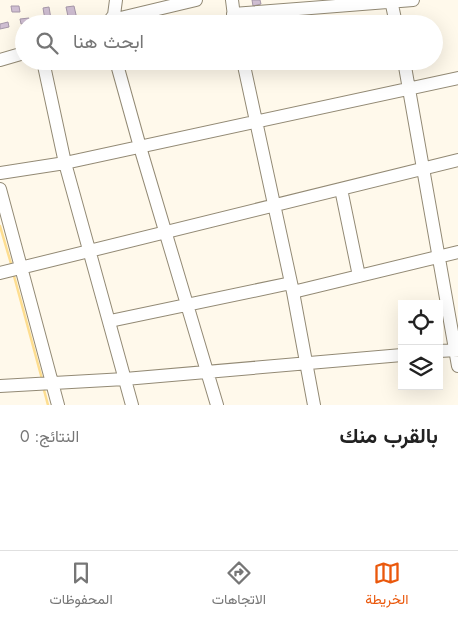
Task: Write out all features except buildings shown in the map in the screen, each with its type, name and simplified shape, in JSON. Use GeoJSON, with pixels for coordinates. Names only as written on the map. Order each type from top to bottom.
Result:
{"type":"FeatureCollection","features":[{"type":"Feature","properties":{"kind":"street"},"geometry":{"type":"LineString","coordinates":[[114,15],[116,0]]}},
{"type":"Feature","properties":{"kind":"street"},"geometry":{"type":"LineString","coordinates":[[137,15],[196,0]]}},
{"type":"Feature","properties":{"kind":"street"},"geometry":{"type":"LineString","coordinates":[[232,0],[234,15]]}},
{"type":"Feature","properties":{"kind":"street"},"geometry":{"type":"LineString","coordinates":[[269,15],[413,0]]}},
{"type":"Feature","properties":{"kind":"street"},"geometry":{"type":"LineString","coordinates":[[391,1],[394,15]]}},
{"type":"Feature","properties":{"kind":"street"},"geometry":{"type":"LineString","coordinates":[[0,60],[15,55]]}},
{"type":"Feature","properties":{"kind":"street"},"geometry":{"type":"LineString","coordinates":[[45,70],[65,163],[132,405]]}},
{"type":"Feature","properties":{"kind":"street"},"geometry":{"type":"LineString","coordinates":[[119,70],[217,405]]}},
{"type":"Feature","properties":{"kind":"street"},"geometry":{"type":"LineString","coordinates":[[245,70],[292,287],[314,405]]}},
{"type":"Feature","properties":{"kind":"street"},"geometry":{"type":"LineString","coordinates":[[406,70],[437,257],[457,350],[458,366]]}},
{"type":"Feature","properties":{"kind":"street"},"geometry":{"type":"LineString","coordinates":[[0,173],[65,163],[458,78]]}},
{"type":"Feature","properties":{"kind":"street"},"geometry":{"type":"LineString","coordinates":[[0,273],[458,160]]}},
{"type":"Feature","properties":{"kind":"street"},"geometry":{"type":"LineString","coordinates":[[0,189],[58,405]]}},
{"type":"Feature","properties":{"kind":"street"},"geometry":{"type":"LineString","coordinates":[[341,189],[359,276]]}},
{"type":"Feature","properties":{"kind":"street"},"geometry":{"type":"LineString","coordinates":[[110,321],[187,304],[359,276],[458,252]]}},
{"type":"Feature","properties":{"kind":"street"},"geometry":{"type":"LineString","coordinates":[[443,351],[457,350]]}},
{"type":"Feature","properties":{"kind":"street"},"geometry":{"type":"LineString","coordinates":[[0,386],[125,379],[398,355]]}},
{"type":"Feature","properties":{"kind":"waterway"},"geometry":{"type":"LineString","coordinates":[[0,226],[12,267]]}},
{"type":"Feature","properties":{"kind":"waterway"},"geometry":{"type":"LineString","coordinates":[[14,276],[42,379]]}},
{"type":"Feature","properties":{"kind":"waterway"},"geometry":{"type":"LineString","coordinates":[[44,390],[48,405]]}}]}
